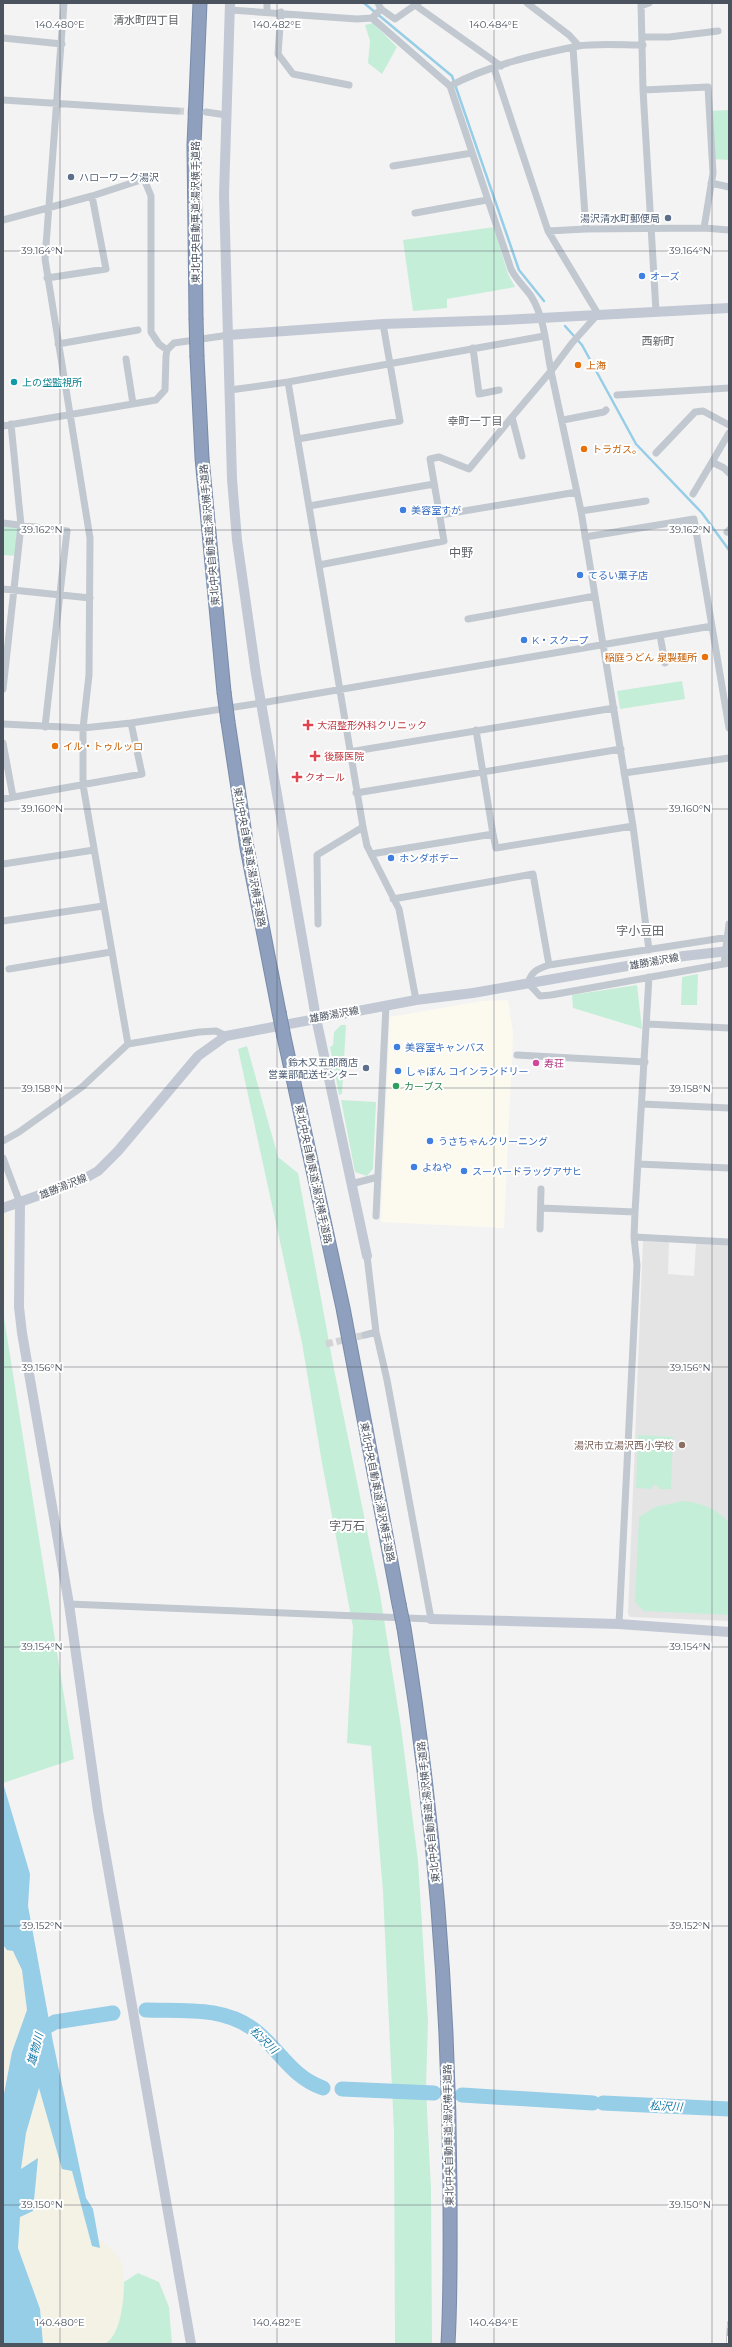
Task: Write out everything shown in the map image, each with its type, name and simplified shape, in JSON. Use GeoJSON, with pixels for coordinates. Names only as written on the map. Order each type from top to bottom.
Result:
{"type":"FeatureCollection","features":[{"type":"Feature","properties":{"kind":"highway","name":"東北中央自動車道;湯沢横手道路"},"geometry":{"type":"LineString","coordinates":[[200,3],[194,145],[197,357],[205,496],[224,692],[247,848],[284,1037],[344,1316],[404,1628],[423,1756],[445,2017],[450,2130],[448,2344]]}},
{"type":"Feature","properties":{"kind":"street"},"geometry":{"type":"LineString","coordinates":[[64,3],[45,259],[90,538],[90,676],[83,728],[83,785],[128,1044]]}},
{"type":"Feature","properties":{"kind":"street"},"geometry":{"type":"LineString","coordinates":[[267,3],[267,11]]}},
{"type":"Feature","properties":{"kind":"street"},"geometry":{"type":"LineString","coordinates":[[527,3],[569,35],[576,47],[586,229]]}},
{"type":"Feature","properties":{"kind":"street"},"geometry":{"type":"LineString","coordinates":[[649,3],[641,5],[643,90],[656,311]]}},
{"type":"Feature","properties":{"kind":"street"},"geometry":{"type":"LineString","coordinates":[[372,18],[380,6],[395,19],[416,4],[497,67],[548,231],[598,314]]}},
{"type":"Feature","properties":{"kind":"street"},"geometry":{"type":"LineString","coordinates":[[431,1619],[388,1380],[376,1332],[367,1256],[316,1018],[261,703],[238,540],[232,479],[224,195],[230,6],[267,11],[357,19],[372,18],[450,86],[511,269],[515,278],[532,296],[540,318],[582,511],[633,826],[649,950]]}},
{"type":"Feature","properties":{"kind":"street"},"geometry":{"type":"LineString","coordinates":[[281,12],[278,54],[293,74],[349,85]]}},
{"type":"Feature","properties":{"kind":"street"},"geometry":{"type":"LineString","coordinates":[[450,86],[497,67],[552,51],[718,31]]}},
{"type":"Feature","properties":{"kind":"street"},"geometry":{"type":"LineString","coordinates":[[3,38],[62,44]]}},
{"type":"Feature","properties":{"kind":"street"},"geometry":{"type":"LineString","coordinates":[[643,90],[708,87],[713,173],[704,228]]}},
{"type":"Feature","properties":{"kind":"street"},"geometry":{"type":"LineString","coordinates":[[3,100],[56,105],[177,111]]}},
{"type":"Feature","properties":{"kind":"street"},"geometry":{"type":"LineString","coordinates":[[206,112],[226,115]]}},
{"type":"Feature","properties":{"kind":"street"},"geometry":{"type":"LineString","coordinates":[[393,166],[472,153]]}},
{"type":"Feature","properties":{"kind":"street"},"geometry":{"type":"LineString","coordinates":[[3,220],[48,209],[144,179],[150,196],[151,332],[159,344],[167,350]]}},
{"type":"Feature","properties":{"kind":"street"},"geometry":{"type":"LineString","coordinates":[[711,183],[729,186]]}},
{"type":"Feature","properties":{"kind":"street"},"geometry":{"type":"LineString","coordinates":[[47,278],[106,269],[92,196]]}},
{"type":"Feature","properties":{"kind":"street"},"geometry":{"type":"LineString","coordinates":[[415,213],[487,200]]}},
{"type":"Feature","properties":{"kind":"street"},"geometry":{"type":"LineString","coordinates":[[548,231],[650,227],[729,230]]}},
{"type":"Feature","properties":{"kind":"street"},"geometry":{"type":"LineString","coordinates":[[3,426],[156,400],[165,390],[167,350],[174,343],[229,335],[383,324],[540,318],[729,308]]}},
{"type":"Feature","properties":{"kind":"street"},"geometry":{"type":"LineString","coordinates":[[319,564],[444,542],[430,459],[439,457],[469,469],[552,371],[572,343],[598,314]]}},
{"type":"Feature","properties":{"kind":"street"},"geometry":{"type":"LineString","coordinates":[[298,439],[400,421],[383,324]]}},
{"type":"Feature","properties":{"kind":"street"},"geometry":{"type":"LineString","coordinates":[[58,344],[138,330]]}},
{"type":"Feature","properties":{"kind":"street"},"geometry":{"type":"LineString","coordinates":[[230,390],[288,382],[544,336]]}},
{"type":"Feature","properties":{"kind":"street"},"geometry":{"type":"LineString","coordinates":[[473,348],[479,394],[499,390]]}},
{"type":"Feature","properties":{"kind":"street"},"geometry":{"type":"LineString","coordinates":[[126,359],[133,404]]}},
{"type":"Feature","properties":{"kind":"street"},"geometry":{"type":"LineString","coordinates":[[288,382],[349,752],[363,827],[367,846],[399,909],[416,1000]]}},
{"type":"Feature","properties":{"kind":"street"},"geometry":{"type":"LineString","coordinates":[[617,395],[729,388]]}},
{"type":"Feature","properties":{"kind":"street"},"geometry":{"type":"LineString","coordinates":[[563,420],[604,412],[606,410]]}},
{"type":"Feature","properties":{"kind":"street"},"geometry":{"type":"LineString","coordinates":[[656,453],[695,412],[703,411],[729,425]]}},
{"type":"Feature","properties":{"kind":"street"},"geometry":{"type":"LineString","coordinates":[[512,417],[522,456]]}},
{"type":"Feature","properties":{"kind":"street"},"geometry":{"type":"LineString","coordinates":[[3,689],[21,525],[11,424]]}},
{"type":"Feature","properties":{"kind":"street"},"geometry":{"type":"LineString","coordinates":[[693,494],[729,432]]}},
{"type":"Feature","properties":{"kind":"street"},"geometry":{"type":"LineString","coordinates":[[712,462],[724,468],[729,474]]}},
{"type":"Feature","properties":{"kind":"street"},"geometry":{"type":"LineString","coordinates":[[309,506],[434,484]]}},
{"type":"Feature","properties":{"kind":"street"},"geometry":{"type":"LineString","coordinates":[[440,515],[577,492]]}},
{"type":"Feature","properties":{"kind":"street"},"geometry":{"type":"LineString","coordinates":[[582,511],[646,501]]}},
{"type":"Feature","properties":{"kind":"street"},"geometry":{"type":"LineString","coordinates":[[586,537],[694,519],[729,728]]}},
{"type":"Feature","properties":{"kind":"street"},"geometry":{"type":"LineString","coordinates":[[3,523],[67,531],[45,727]]}},
{"type":"Feature","properties":{"kind":"street"},"geometry":{"type":"LineString","coordinates":[[3,589],[90,598]]}},
{"type":"Feature","properties":{"kind":"street"},"geometry":{"type":"LineString","coordinates":[[468,618],[595,596]]}},
{"type":"Feature","properties":{"kind":"street"},"geometry":{"type":"LineString","coordinates":[[3,724],[83,728],[131,722],[261,703],[339,688],[712,626]]}},
{"type":"Feature","properties":{"kind":"street"},"geometry":{"type":"LineString","coordinates":[[660,635],[665,662]]}},
{"type":"Feature","properties":{"kind":"street"},"geometry":{"type":"LineString","coordinates":[[349,752],[614,708]]}},
{"type":"Feature","properties":{"kind":"street"},"geometry":{"type":"LineString","coordinates":[[3,799],[142,774],[131,722]]}},
{"type":"Feature","properties":{"kind":"street"},"geometry":{"type":"LineString","coordinates":[[476,730],[496,848],[633,826]]}},
{"type":"Feature","properties":{"kind":"street"},"geometry":{"type":"LineString","coordinates":[[3,743],[13,798]]}},
{"type":"Feature","properties":{"kind":"street"},"geometry":{"type":"LineString","coordinates":[[356,793],[621,749]]}},
{"type":"Feature","properties":{"kind":"street"},"geometry":{"type":"LineString","coordinates":[[624,774],[729,758]]}},
{"type":"Feature","properties":{"kind":"street"},"geometry":{"type":"LineString","coordinates":[[318,924],[317,855],[363,827]]}},
{"type":"Feature","properties":{"kind":"street"},"geometry":{"type":"LineString","coordinates":[[371,854],[493,834]]}},
{"type":"Feature","properties":{"kind":"street"},"geometry":{"type":"LineString","coordinates":[[3,864],[94,850]]}},
{"type":"Feature","properties":{"kind":"street"},"geometry":{"type":"LineString","coordinates":[[393,899],[533,874],[548,965]]}},
{"type":"Feature","properties":{"kind":"street"},"geometry":{"type":"LineString","coordinates":[[3,920],[103,906]]}},
{"type":"Feature","properties":{"kind":"street"},"geometry":{"type":"LineString","coordinates":[[728,938],[548,965],[535,969],[531,974],[528,983],[540,996],[726,964],[728,938],[729,924]]}},
{"type":"Feature","properties":{"kind":"street","name":"雄勝湯沢線"},"geometry":{"type":"LineString","coordinates":[[3,1208],[82,1180],[98,1171],[118,1151],[198,1056],[226,1036],[386,1005],[528,983],[684,956],[729,951]]}},
{"type":"Feature","properties":{"kind":"street"},"geometry":{"type":"LineString","coordinates":[[9,970],[111,952]]}},
{"type":"Feature","properties":{"kind":"street"},"geometry":{"type":"LineString","coordinates":[[619,1624],[637,1272],[634,1237],[635,1212],[649,977]]}},
{"type":"Feature","properties":{"kind":"street"},"geometry":{"type":"LineString","coordinates":[[376,1216],[386,1005]]}},
{"type":"Feature","properties":{"kind":"street"},"geometry":{"type":"LineString","coordinates":[[647,1024],[729,1028]]}},
{"type":"Feature","properties":{"kind":"street"},"geometry":{"type":"LineString","coordinates":[[3,1141],[19,1132],[82,1087],[128,1044],[199,1032],[216,1031],[226,1036]]}},
{"type":"Feature","properties":{"kind":"street"},"geometry":{"type":"LineString","coordinates":[[518,1055],[645,1062]]}},
{"type":"Feature","properties":{"kind":"street"},"geometry":{"type":"LineString","coordinates":[[642,1104],[729,1108]]}},
{"type":"Feature","properties":{"kind":"street"},"geometry":{"type":"LineString","coordinates":[[3,1158],[20,1203],[20,1307],[22,1333],[51,1491],[69,1604],[98,1811],[191,2344]]}},
{"type":"Feature","properties":{"kind":"street"},"geometry":{"type":"LineString","coordinates":[[638,1164],[729,1168]]}},
{"type":"Feature","properties":{"kind":"street"},"geometry":{"type":"LineString","coordinates":[[351,1184],[378,1177]]}},
{"type":"Feature","properties":{"kind":"street"},"geometry":{"type":"LineString","coordinates":[[540,1229],[541,1190]]}},
{"type":"Feature","properties":{"kind":"street"},"geometry":{"type":"LineString","coordinates":[[541,1208],[635,1212]]}},
{"type":"Feature","properties":{"kind":"street"},"geometry":{"type":"LineString","coordinates":[[634,1237],[729,1242]]}},
{"type":"Feature","properties":{"kind":"street"},"geometry":{"type":"LineString","coordinates":[[364,1336],[376,1332]]}},
{"type":"Feature","properties":{"kind":"street"},"geometry":{"type":"LineString","coordinates":[[69,1604],[431,1619],[619,1624],[729,1632]]}},
{"type":"Feature","properties":{"kind":"shaded area"},"geometry":{"type":"Polygon","coordinates":[[[508,1000],[513,1033],[504,1228],[381,1222],[390,1017],[481,1001],[508,1000]]]}},
{"type":"Feature","properties":{"kind":"shaded area","name":"湯沢市立湯沢西小学校"},"geometry":{"type":"Polygon","coordinates":[[[643,1241],[669,1242],[668,1274],[694,1276],[696,1243],[729,1244],[729,1621],[630,1617],[628,1614],[643,1241]]]}},
{"type":"Feature","properties":{"kind":"green space"},"geometry":{"type":"Polygon","coordinates":[[[373,23],[397,47],[382,74],[368,63],[370,41],[365,25],[373,23]]]}},
{"type":"Feature","properties":{"kind":"green space"},"geometry":{"type":"Polygon","coordinates":[[[729,110],[729,160],[712,159],[709,111],[729,110]]]}},
{"type":"Feature","properties":{"kind":"green space"},"geometry":{"type":"Polygon","coordinates":[[[494,227],[508,274],[515,287],[447,299],[447,308],[413,311],[403,240],[494,227]]]}},
{"type":"Feature","properties":{"kind":"green space"},"geometry":{"type":"Polygon","coordinates":[[[3,523],[21,525],[18,556],[3,555],[3,523]]]}},
{"type":"Feature","properties":{"kind":"green space"},"geometry":{"type":"Polygon","coordinates":[[[682,681],[685,699],[620,709],[617,691],[682,681]]]}},
{"type":"Feature","properties":{"kind":"green space"},"geometry":{"type":"Polygon","coordinates":[[[698,974],[697,1005],[681,1005],[682,977],[698,974]]]}},
{"type":"Feature","properties":{"kind":"green space"},"geometry":{"type":"Polygon","coordinates":[[[637,985],[642,1029],[573,1008],[572,995],[637,985]]]}},
{"type":"Feature","properties":{"kind":"green space"},"geometry":{"type":"Polygon","coordinates":[[[341,1025],[346,1025],[342,1094],[339,1095],[330,1047],[333,1045],[334,1032],[341,1025]]]}},
{"type":"Feature","properties":{"kind":"green space"},"geometry":{"type":"Polygon","coordinates":[[[247,1046],[278,1157],[298,1173],[334,1369],[380,1594],[401,1727],[418,1861],[428,2021],[426,2089],[431,2189],[432,2344],[395,2344],[394,2132],[383,1892],[371,1746],[347,1743],[353,1627],[322,1463],[302,1343],[238,1049],[247,1046]]]}},
{"type":"Feature","properties":{"kind":"green space"},"geometry":{"type":"Polygon","coordinates":[[[341,1100],[376,1102],[373,1169],[367,1176],[355,1172],[341,1100]]]}},
{"type":"Feature","properties":{"kind":"green space"},"geometry":{"type":"Polygon","coordinates":[[[3,1311],[74,1759],[3,1783],[3,1311]]]}},
{"type":"Feature","properties":{"kind":"green space"},"geometry":{"type":"Polygon","coordinates":[[[638,1435],[673,1437],[671,1489],[660,1489],[655,1484],[651,1489],[636,1488],[638,1435]]]}},
{"type":"Feature","properties":{"kind":"green space"},"geometry":{"type":"Polygon","coordinates":[[[683,1501],[709,1507],[729,1523],[729,1615],[644,1611],[635,1602],[639,1517],[655,1507],[683,1501]]]}},
{"type":"Feature","properties":{"kind":"green space"},"geometry":{"type":"Polygon","coordinates":[[[138,2273],[159,2282],[169,2307],[172,2344],[104,2344],[115,2331],[118,2324],[124,2282],[138,2273]]]}},
{"type":"Feature","properties":{"kind":"sand"},"geometry":{"type":"Polygon","coordinates":[[[3,1200],[9,1219],[4,1315],[3,1311],[3,1200]]]}},
{"type":"Feature","properties":{"kind":"sand"},"geometry":{"type":"Polygon","coordinates":[[[3,1945],[7,1950],[13,1951],[22,1970],[27,2010],[12,2052],[3,2099],[3,1945]]]}},
{"type":"Feature","properties":{"kind":"sand"},"geometry":{"type":"Polygon","coordinates":[[[39,2087],[62,2169],[72,2170],[92,2246],[100,2248],[98,2238],[120,2259],[124,2278],[124,2292],[120,2319],[111,2339],[104,2344],[43,2344],[40,2309],[18,2248],[20,2217],[33,2211],[38,2159],[21,2170],[26,2133],[39,2087]]]}},
{"type":"Feature","properties":{"kind":"water","name":"雄物川"},"geometry":{"type":"Polygon","coordinates":[[[3,1783],[30,1874],[28,1906],[53,2042],[86,2198],[93,2209],[100,2248],[92,2246],[72,2171],[62,2169],[39,2088],[26,2133],[21,2169],[38,2158],[33,2211],[20,2217],[18,2248],[40,2309],[43,2344],[3,2344],[3,2099],[12,2052],[27,2010],[22,1970],[13,1951],[7,1950],[3,1945],[3,1783]]]}},
{"type":"Feature","properties":{"kind":"waterway"},"geometry":{"type":"LineString","coordinates":[[364,3],[452,76],[519,270],[544,301]]}},
{"type":"Feature","properties":{"kind":"waterway"},"geometry":{"type":"LineString","coordinates":[[565,326],[582,345],[636,444],[702,513],[729,550]]}},
{"type":"Feature","properties":{"kind":"waterway","name":"松沢川"},"geometry":{"type":"LineString","coordinates":[[146,2010],[204,2012],[232,2018],[257,2032],[295,2071],[312,2083],[323,2088]]}},
{"type":"Feature","properties":{"kind":"waterway","name":"松沢川"},"geometry":{"type":"LineString","coordinates":[[41,2030],[55,2022],[113,2013]]}},
{"type":"Feature","properties":{"kind":"waterway","name":"松沢川"},"geometry":{"type":"LineString","coordinates":[[342,2089],[434,2093]]}},
{"type":"Feature","properties":{"kind":"waterway","name":"松沢川"},"geometry":{"type":"LineString","coordinates":[[462,2095],[593,2103]]}},
{"type":"Feature","properties":{"kind":"waterway","name":"松沢川"},"geometry":{"type":"LineString","coordinates":[[603,2103],[729,2109]]}},
{"type":"Feature","properties":{"kind":"tunnel"},"geometry":{"type":"LineString","coordinates":[[177,111],[199,112]]}},
{"type":"Feature","properties":{"kind":"tunnel"},"geometry":{"type":"LineString","coordinates":[[326,1344],[365,1335]]}},
{"type":"Feature","properties":{"kind":"railway"},"geometry":{"type":"LineString","coordinates":[[728,2344],[729,2323]]}},
{"type":"Feature","properties":{"kind":"place","name":"ハローワーク湯沢"},"geometry":{"type":"Point","coordinates":[71,177]}},
{"type":"Feature","properties":{"kind":"place","name":"湯沢清水町郵便局"},"geometry":{"type":"Point","coordinates":[668,218]}},
{"type":"Feature","properties":{"kind":"place","name":"オーズ"},"geometry":{"type":"Point","coordinates":[642,276]}},
{"type":"Feature","properties":{"kind":"place","name":"上海"},"geometry":{"type":"Point","coordinates":[578,365]}},
{"type":"Feature","properties":{"kind":"place","name":"上の垈監視所"},"geometry":{"type":"Point","coordinates":[14,382]}},
{"type":"Feature","properties":{"kind":"place","name":"トラガス。"},"geometry":{"type":"Point","coordinates":[584,449]}},
{"type":"Feature","properties":{"kind":"place","name":"美容室すが"},"geometry":{"type":"Point","coordinates":[403,510]}},
{"type":"Feature","properties":{"kind":"place","name":"てるい菓子店"},"geometry":{"type":"Point","coordinates":[580,575]}},
{"type":"Feature","properties":{"kind":"place","name":"K・スクープ"},"geometry":{"type":"Point","coordinates":[524,640]}},
{"type":"Feature","properties":{"kind":"place","name":"稲庭うどん 泉製麺所"},"geometry":{"type":"Point","coordinates":[705,657]}},
{"type":"Feature","properties":{"kind":"place","name":"大沼整形外科クリニック"},"geometry":{"type":"Point","coordinates":[308,725]}},
{"type":"Feature","properties":{"kind":"place","name":"イル・トゥルッロ"},"geometry":{"type":"Point","coordinates":[55,746]}},
{"type":"Feature","properties":{"kind":"place","name":"後藤医院"},"geometry":{"type":"Point","coordinates":[315,756]}},
{"type":"Feature","properties":{"kind":"place","name":"クオール"},"geometry":{"type":"Point","coordinates":[297,777]}},
{"type":"Feature","properties":{"kind":"place","name":"ホンダボデー"},"geometry":{"type":"Point","coordinates":[391,858]}},
{"type":"Feature","properties":{"kind":"place","name":"美容室キャンパス"},"geometry":{"type":"Point","coordinates":[397,1047]}},
{"type":"Feature","properties":{"kind":"place","name":"寿荘"},"geometry":{"type":"Point","coordinates":[536,1063]}},
{"type":"Feature","properties":{"kind":"place","name":"鈴木又五郎商店 営業部配送センター"},"geometry":{"type":"Point","coordinates":[366,1068]}},
{"type":"Feature","properties":{"kind":"place","name":"しゃぼん コインランドリー"},"geometry":{"type":"Point","coordinates":[398,1071]}},
{"type":"Feature","properties":{"kind":"place","name":"カーブス"},"geometry":{"type":"Point","coordinates":[396,1086]}},
{"type":"Feature","properties":{"kind":"place","name":"うさちゃんクリーニング"},"geometry":{"type":"Point","coordinates":[430,1141]}},
{"type":"Feature","properties":{"kind":"place","name":"よねや"},"geometry":{"type":"Point","coordinates":[414,1167]}},
{"type":"Feature","properties":{"kind":"place","name":"スーパードラッグアサヒ"},"geometry":{"type":"Point","coordinates":[464,1171]}},
{"type":"Feature","properties":{"kind":"place","name":"湯沢市立湯沢西小学校"},"geometry":{"type":"Point","coordinates":[682,1445]}},
{"type":"Feature","properties":{"kind":"district","name":"清水町四丁目"},"geometry":{"type":"Point","coordinates":[146,20]}},
{"type":"Feature","properties":{"kind":"district","name":"西新町"},"geometry":{"type":"Point","coordinates":[658,341]}},
{"type":"Feature","properties":{"kind":"district","name":"幸町一丁目"},"geometry":{"type":"Point","coordinates":[475,421]}},
{"type":"Feature","properties":{"kind":"district","name":"中野"},"geometry":{"type":"Point","coordinates":[461,553]}},
{"type":"Feature","properties":{"kind":"district","name":"字小豆田"},"geometry":{"type":"Point","coordinates":[640,931]}},
{"type":"Feature","properties":{"kind":"district","name":"字万石"},"geometry":{"type":"Point","coordinates":[347,1526]}}]}
